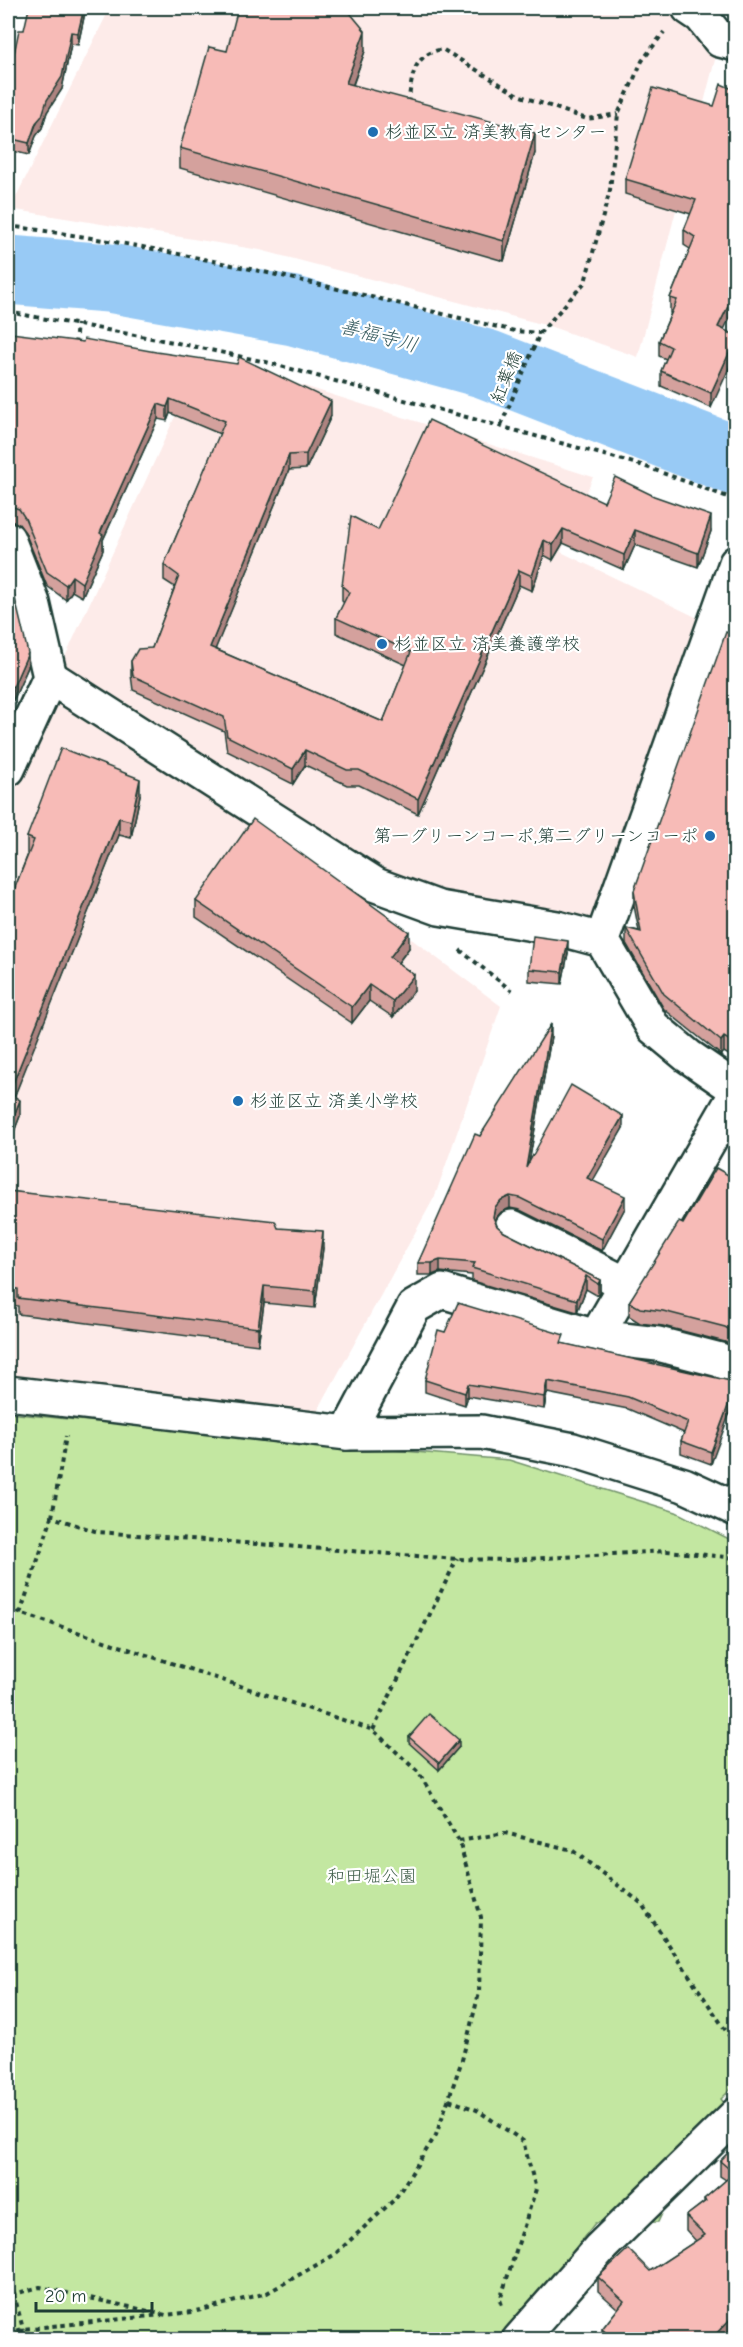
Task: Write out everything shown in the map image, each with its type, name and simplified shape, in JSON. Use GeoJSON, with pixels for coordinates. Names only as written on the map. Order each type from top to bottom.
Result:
{"type":"FeatureCollection","features":[{"type":"Feature","properties":{"kind":"street"},"geometry":{"type":"LineString","coordinates":[[697,10],[720,40],[735,44]]}},
{"type":"Feature","properties":{"kind":"street"},"geometry":{"type":"LineString","coordinates":[[8,539],[33,603],[50,677],[8,769]]}},
{"type":"Feature","properties":{"kind":"street"},"geometry":{"type":"LineString","coordinates":[[602,940],[724,633],[735,563]]}},
{"type":"Feature","properties":{"kind":"street"},"geometry":{"type":"LineString","coordinates":[[50,677],[376,885],[439,908],[557,928],[602,940],[653,1027],[688,1056],[735,1089]]}},
{"type":"Feature","properties":{"kind":"street"},"geometry":{"type":"LineString","coordinates":[[596,1337],[735,1094]]}},
{"type":"Feature","properties":{"kind":"street"},"geometry":{"type":"LineString","coordinates":[[512,1227],[626,1284]]}},
{"type":"Feature","properties":{"kind":"street"},"geometry":{"type":"LineString","coordinates":[[347,1433],[414,1307],[442,1291],[596,1337],[658,1344],[720,1360],[735,1369]]}},
{"type":"Feature","properties":{"kind":"street"},"geometry":{"type":"LineString","coordinates":[[8,1393],[347,1433],[481,1432],[573,1450],[684,1485],[735,1509]]}},
{"type":"Feature","properties":{"kind":"street"},"geometry":{"type":"LineString","coordinates":[[519,2340],[600,2248],[735,2115]]}},
{"type":"Feature","properties":{"kind":"path","name":"紅葉橋"},"geometry":{"type":"LineString","coordinates":[[501,425],[540,333],[585,282],[610,190],[618,114],[642,61],[676,17],[697,10]]}},
{"type":"Feature","properties":{"kind":"path"},"geometry":{"type":"LineString","coordinates":[[408,103],[418,61],[428,52],[442,49],[518,95],[587,119],[618,114]]}},
{"type":"Feature","properties":{"kind":"path"},"geometry":{"type":"LineString","coordinates":[[8,226],[81,235],[257,272],[515,331],[540,333]]}},
{"type":"Feature","properties":{"kind":"path"},"geometry":{"type":"LineString","coordinates":[[8,312],[266,362],[641,465],[735,500]]}},
{"type":"Feature","properties":{"kind":"path"},"geometry":{"type":"LineString","coordinates":[[74,351],[77,324]]}},
{"type":"Feature","properties":{"kind":"path"},"geometry":{"type":"LineString","coordinates":[[20,1614],[52,1517],[72,1400]]}},
{"type":"Feature","properties":{"kind":"path"},"geometry":{"type":"LineString","coordinates":[[52,1517],[98,1532],[457,1559],[508,1560],[667,1551],[735,1558]]}},
{"type":"Feature","properties":{"kind":"path"},"geometry":{"type":"LineString","coordinates":[[373,1730],[457,1559]]}},
{"type":"Feature","properties":{"kind":"path"},"geometry":{"type":"LineString","coordinates":[[8,1609],[373,1730],[419,1773],[459,1841],[481,1917],[479,1993],[462,2060],[436,2135],[395,2199],[333,2255],[267,2293],[194,2312],[23,2329],[8,2333]]}},
{"type":"Feature","properties":{"kind":"path"},"geometry":{"type":"LineString","coordinates":[[459,1841],[505,1833],[572,1850],[640,1903],[735,2046]]}},
{"type":"Feature","properties":{"kind":"path"},"geometry":{"type":"LineString","coordinates":[[448,2100],[477,2110],[523,2141],[536,2189],[500,2300],[504,2310]]}},
{"type":"Feature","properties":{"kind":"path"},"geometry":{"type":"LineString","coordinates":[[8,2291],[14,2294],[40,2287],[165,2315]]}},
{"type":"Feature","properties":{"kind":"path"},"geometry":{"type":"LineString","coordinates":[[14,2294],[23,2329],[20,2340]]}},
{"type":"Feature","properties":{"kind":"shaded area","name":"杉並区立 済美教育センター"},"geometry":{"type":"Polygon","coordinates":[[[110,8],[664,8],[716,56],[638,357],[549,326],[260,250],[10,209],[110,8]]]}},
{"type":"Feature","properties":{"kind":"shaded area","name":"杉並区立 済美養護学校"},"geometry":{"type":"Polygon","coordinates":[[[199,364],[241,366],[593,477],[561,552],[702,620],[596,923],[422,891],[60,668],[199,364]]]}},
{"type":"Feature","properties":{"kind":"shaded area","name":"杉並区立 済美小学校"},"geometry":{"type":"Polygon","coordinates":[[[51,699],[248,817],[501,1006],[435,1196],[311,1423],[8,1377],[8,801],[51,699]]]}},
{"type":"Feature","properties":{"kind":"green space","name":"和田堀公園"},"geometry":{"type":"Polygon","coordinates":[[[8,1413],[297,1442],[509,1460],[676,1512],[735,1542],[736,2084],[721,2099],[735,2116],[677,2182],[658,2222],[595,2223],[505,2338],[8,2339],[8,1413]]]}},
{"type":"Feature","properties":{"kind":"building"},"geometry":{"type":"Polygon","coordinates":[[[29,8],[84,8],[78,33],[71,32],[62,77],[47,100],[29,143],[8,138],[8,82],[19,30],[24,30],[29,8]]]}},
{"type":"Feature","properties":{"kind":"building"},"geometry":{"type":"Polygon","coordinates":[[[238,8],[346,8],[365,31],[346,83],[535,133],[504,241],[180,148],[209,47],[227,51],[238,8]]]}},
{"type":"Feature","properties":{"kind":"building"},"geometry":{"type":"Polygon","coordinates":[[[721,84],[735,90],[735,292],[718,327],[735,335],[735,340],[711,393],[661,371],[671,347],[659,341],[677,300],[670,298],[695,237],[684,230],[696,200],[625,179],[653,88],[714,106],[721,84]]]}},
{"type":"Feature","properties":{"kind":"building"},"geometry":{"type":"Polygon","coordinates":[[[8,152],[13,153],[8,167],[8,152]]]}},
{"type":"Feature","properties":{"kind":"building"},"geometry":{"type":"Polygon","coordinates":[[[11,333],[83,342],[84,339],[237,364],[239,357],[331,401],[306,454],[289,455],[210,647],[383,722],[411,652],[336,618],[349,592],[342,586],[351,516],[378,530],[429,420],[604,502],[615,477],[654,496],[711,516],[698,553],[635,530],[624,555],[563,529],[553,545],[544,540],[532,576],[519,570],[418,799],[359,770],[347,770],[305,750],[293,769],[227,736],[224,717],[133,676],[131,661],[138,649],[152,648],[179,576],[164,565],[225,421],[170,399],[167,407],[158,404],[100,533],[103,535],[82,583],[72,576],[66,585],[47,572],[25,518],[19,509],[8,506],[8,360],[11,333]]]}},
{"type":"Feature","properties":{"kind":"building"},"geometry":{"type":"Polygon","coordinates":[[[8,579],[13,590],[28,653],[13,687],[8,684],[8,579]]]}},
{"type":"Feature","properties":{"kind":"building"},"geometry":{"type":"Polygon","coordinates":[[[726,632],[735,636],[735,1044],[724,1037],[721,1041],[664,994],[626,928],[641,932],[634,891],[726,632]]]}},
{"type":"Feature","properties":{"kind":"building"},"geometry":{"type":"Polygon","coordinates":[[[61,748],[140,779],[131,821],[119,818],[9,1093],[20,1100],[8,1131],[8,905],[34,840],[27,837],[61,748]]]}},
{"type":"Feature","properties":{"kind":"building"},"geometry":{"type":"Polygon","coordinates":[[[253,819],[409,932],[390,957],[414,975],[393,1001],[369,985],[352,1007],[196,901],[253,819]]]}},
{"type":"Feature","properties":{"kind":"building"},"geometry":{"type":"Polygon","coordinates":[[[533,936],[568,941],[562,972],[529,969],[533,936]]]}},
{"type":"Feature","properties":{"kind":"building"},"geometry":{"type":"Polygon","coordinates":[[[551,1024],[526,1168],[571,1085],[623,1116],[587,1178],[625,1196],[602,1239],[520,1198],[510,1196],[501,1200],[495,1207],[493,1217],[497,1226],[504,1232],[600,1280],[598,1284],[586,1276],[577,1300],[472,1268],[475,1263],[440,1260],[432,1263],[418,1263],[475,1134],[480,1136],[551,1024]]]}},
{"type":"Feature","properties":{"kind":"building"},"geometry":{"type":"Polygon","coordinates":[[[716,1168],[735,1179],[735,1333],[725,1327],[663,1311],[640,1308],[629,1302],[679,1222],[683,1224],[716,1168]]]}},
{"type":"Feature","properties":{"kind":"building"},"geometry":{"type":"Polygon","coordinates":[[[8,1191],[275,1221],[278,1228],[323,1231],[315,1291],[264,1286],[258,1328],[18,1298],[18,1289],[8,1287],[8,1191]]]}},
{"type":"Feature","properties":{"kind":"building"},"geometry":{"type":"Polygon","coordinates":[[[458,1303],[564,1335],[561,1343],[735,1382],[711,1452],[681,1441],[688,1422],[628,1397],[547,1381],[544,1397],[468,1384],[465,1393],[425,1380],[438,1330],[445,1332],[458,1303]]]}},
{"type":"Feature","properties":{"kind":"building"},"geometry":{"type":"Polygon","coordinates":[[[429,1714],[459,1740],[439,1763],[409,1737],[429,1714]]]}},
{"type":"Feature","properties":{"kind":"building"},"geometry":{"type":"Polygon","coordinates":[[[735,2146],[735,2314],[710,2340],[609,2340],[611,2337],[602,2329],[624,2301],[598,2277],[628,2249],[650,2271],[705,2235],[686,2216],[706,2201],[704,2199],[734,2173],[720,2161],[735,2146]]]}},
{"type":"Feature","properties":{"kind":"waterway","name":"善福寺川"},"geometry":{"type":"LineString","coordinates":[[8,270],[109,278],[294,311],[486,364],[736,461]]}},
{"type":"Feature","properties":{"kind":"place","name":"杉並区立 済美教育センター"},"geometry":{"type":"Point","coordinates":[373,132]}},
{"type":"Feature","properties":{"kind":"place","name":"杉並区立 済美養護学校"},"geometry":{"type":"Point","coordinates":[382,644]}},
{"type":"Feature","properties":{"kind":"place","name":"第一グリーンコーポ,第二グリーンコーポ"},"geometry":{"type":"Point","coordinates":[710,836]}},
{"type":"Feature","properties":{"kind":"place","name":"杉並区立 済美小学校"},"geometry":{"type":"Point","coordinates":[238,1101]}}]}
